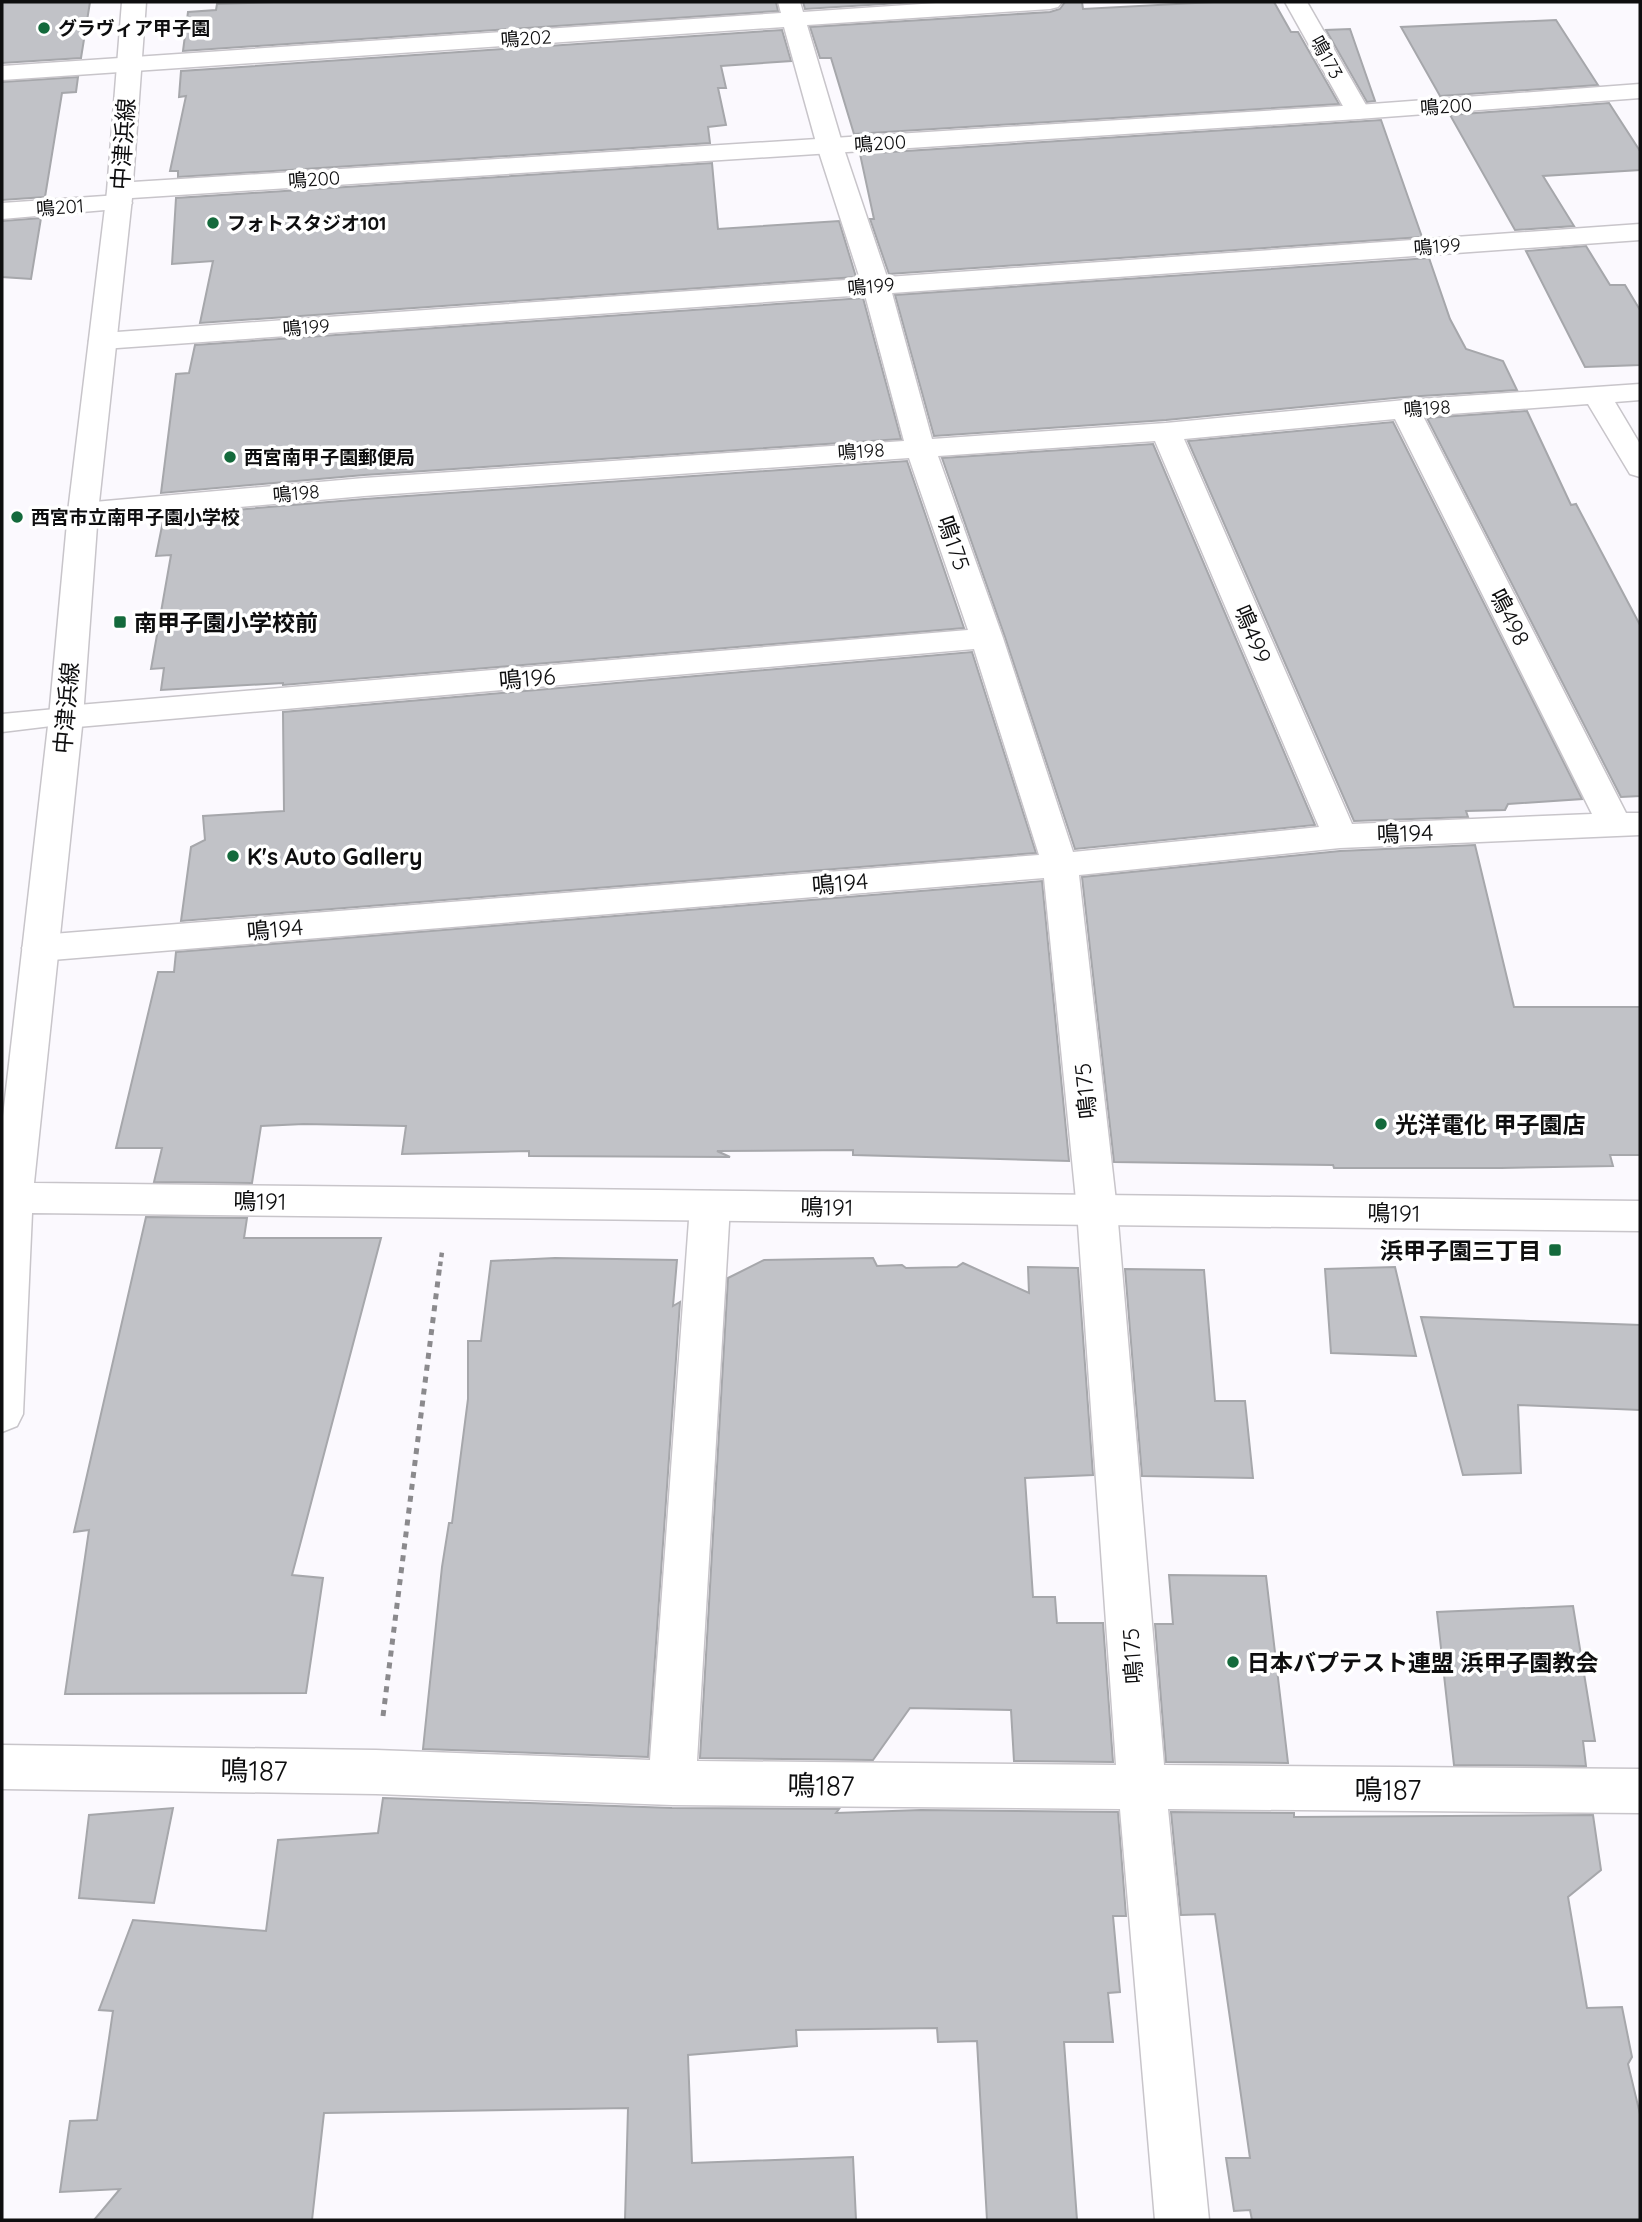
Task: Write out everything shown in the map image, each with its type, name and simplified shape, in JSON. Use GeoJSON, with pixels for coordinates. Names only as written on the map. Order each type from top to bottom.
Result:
{"type":"FeatureCollection","features":[{"type":"Feature","properties":{"kind":"street","name":"中津浜線"},"geometry":{"type":"LineString","coordinates":[[2,1414],[13,1198],[66,717],[83,512],[119,197],[134,2]]}},
{"type":"Feature","properties":{"kind":"street","name":"鳴202"},"geometry":{"type":"LineString","coordinates":[[2,73],[130,65],[792,10],[1050,2]]}},
{"type":"Feature","properties":{"kind":"street","name":"鳴173"},"geometry":{"type":"LineString","coordinates":[[1296,2],[1358,112]]}},
{"type":"Feature","properties":{"kind":"street","name":"鳴175"},"geometry":{"type":"LineString","coordinates":[[792,10],[830,146],[876,286],[920,447],[987,638],[1060,865],[1097,1210],[1142,1788],[1182,2220]]}},
{"type":"Feature","properties":{"kind":"street","name":"鳴200"},"geometry":{"type":"LineString","coordinates":[[119,197],[1640,91]]}},
{"type":"Feature","properties":{"kind":"street","name":"鳴201"},"geometry":{"type":"LineString","coordinates":[[2,211],[119,197]]}},
{"type":"Feature","properties":{"kind":"street","name":"鳴199"},"geometry":{"type":"LineString","coordinates":[[103,341],[1640,232]]}},
{"type":"Feature","properties":{"kind":"street","name":"鳴198"},"geometry":{"type":"LineString","coordinates":[[83,512],[364,487],[1166,432],[1405,409],[1640,392]]}},
{"type":"Feature","properties":{"kind":"street"},"geometry":{"type":"LineString","coordinates":[[1597,397],[1640,468]]}},
{"type":"Feature","properties":{"kind":"street","name":"鳴498"},"geometry":{"type":"LineString","coordinates":[[1405,409],[1627,825]]}},
{"type":"Feature","properties":{"kind":"street","name":"鳴499"},"geometry":{"type":"LineString","coordinates":[[1166,432],[1340,836]]}},
{"type":"Feature","properties":{"kind":"street","name":"鳴196"},"geometry":{"type":"LineString","coordinates":[[66,717],[987,638]]}},
{"type":"Feature","properties":{"kind":"street","name":"鳴194"},"geometry":{"type":"LineString","coordinates":[[40,948],[1060,865],[1340,836],[1627,825]]}},
{"type":"Feature","properties":{"kind":"street","name":"鳴191"},"geometry":{"type":"LineString","coordinates":[[13,1198],[1640,1216]]}},
{"type":"Feature","properties":{"kind":"street"},"geometry":{"type":"LineString","coordinates":[[673,1783],[710,1206]]}},
{"type":"Feature","properties":{"kind":"street","name":"鳴187"},"geometry":{"type":"LineString","coordinates":[[2,1767],[376,1772],[673,1783],[1640,1791]]}},
{"type":"Feature","properties":{"kind":"lane"},"geometry":{"type":"LineString","coordinates":[[2,723],[66,717]]}},
{"type":"Feature","properties":{"kind":"path"},"geometry":{"type":"LineString","coordinates":[[376,1772],[448,1203]]}},
{"type":"Feature","properties":{"kind":"building","name":"グラヴィア甲子園"},"geometry":{"type":"Polygon","coordinates":[[[2,2],[90,2],[81,58],[2,63],[2,2]]]}},
{"type":"Feature","properties":{"kind":"building"},"geometry":{"type":"Polygon","coordinates":[[[776,2],[778,11],[183,51],[188,12],[216,10],[217,4],[776,2]]]}},
{"type":"Feature","properties":{"kind":"building"},"geometry":{"type":"Polygon","coordinates":[[[803,2],[916,2],[805,9],[803,2]]]}},
{"type":"Feature","properties":{"kind":"building"},"geometry":{"type":"Polygon","coordinates":[[[1065,2],[1082,2],[1083,9],[1214,2],[1274,2],[1291,32],[1298,32],[1339,104],[854,134],[831,58],[820,58],[810,27],[1050,12],[1060,9],[1065,2]]]}},
{"type":"Feature","properties":{"kind":"building"},"geometry":{"type":"Polygon","coordinates":[[[1556,20],[1598,85],[1440,96],[1401,27],[1556,20]]]}},
{"type":"Feature","properties":{"kind":"building"},"geometry":{"type":"Polygon","coordinates":[[[1350,29],[1375,101],[1367,102],[1326,30],[1350,29]]]}},
{"type":"Feature","properties":{"kind":"building"},"geometry":{"type":"Polygon","coordinates":[[[782,30],[791,61],[721,66],[726,88],[718,88],[726,125],[708,127],[710,143],[178,177],[178,171],[170,171],[186,96],[179,97],[181,71],[782,30]]]}},
{"type":"Feature","properties":{"kind":"building"},"geometry":{"type":"Polygon","coordinates":[[[78,77],[76,92],[62,93],[45,197],[2,200],[2,82],[78,77]]]}},
{"type":"Feature","properties":{"kind":"building"},"geometry":{"type":"Polygon","coordinates":[[[1609,103],[1640,151],[1640,170],[1543,176],[1574,226],[1515,230],[1450,115],[1609,103]]]}},
{"type":"Feature","properties":{"kind":"building"},"geometry":{"type":"Polygon","coordinates":[[[1381,120],[1422,237],[889,274],[870,219],[874,219],[860,154],[1381,120]]]}},
{"type":"Feature","properties":{"kind":"building"},"geometry":{"type":"Polygon","coordinates":[[[712,163],[718,229],[839,221],[856,277],[200,323],[213,261],[172,264],[176,198],[712,163]]]}},
{"type":"Feature","properties":{"kind":"building"},"geometry":{"type":"Polygon","coordinates":[[[41,218],[31,279],[2,277],[2,221],[41,218]]]}},
{"type":"Feature","properties":{"kind":"building"},"geometry":{"type":"Polygon","coordinates":[[[1586,246],[1610,285],[1625,285],[1640,310],[1640,365],[1585,367],[1526,251],[1586,246]]]}},
{"type":"Feature","properties":{"kind":"building"},"geometry":{"type":"Polygon","coordinates":[[[1429,258],[1450,319],[1466,349],[1503,361],[1517,390],[1405,397],[1166,420],[934,436],[895,295],[1429,258]]]}},
{"type":"Feature","properties":{"kind":"building"},"geometry":{"type":"Polygon","coordinates":[[[863,298],[901,439],[364,475],[161,493],[176,374],[189,373],[195,345],[863,298]]]}},
{"type":"Feature","properties":{"kind":"building"},"geometry":{"type":"Polygon","coordinates":[[[1527,411],[1571,505],[1576,504],[1640,625],[1640,796],[1621,797],[1427,418],[1527,411]]]}},
{"type":"Feature","properties":{"kind":"building"},"geometry":{"type":"Polygon","coordinates":[[[1393,422],[1582,799],[1508,804],[1505,810],[1466,811],[1468,817],[1354,821],[1188,441],[1393,422]]]}},
{"type":"Feature","properties":{"kind":"building"},"geometry":{"type":"Polygon","coordinates":[[[1153,444],[1315,825],[1075,849],[942,458],[1153,444]]]}},
{"type":"Feature","properties":{"kind":"building"},"geometry":{"type":"Polygon","coordinates":[[[907,461],[964,628],[283,685],[161,690],[164,668],[151,669],[171,555],[156,556],[164,516],[364,499],[907,461]]]}},
{"type":"Feature","properties":{"kind":"building"},"geometry":{"type":"Polygon","coordinates":[[[972,652],[1036,853],[181,921],[191,847],[205,840],[203,816],[284,811],[283,712],[972,652]]]}},
{"type":"Feature","properties":{"kind":"building"},"geometry":{"type":"Polygon","coordinates":[[[1475,845],[1514,1007],[1640,1007],[1640,1155],[1610,1155],[1613,1166],[1501,1168],[1334,1168],[1333,1165],[1114,1162],[1082,877],[1340,851],[1475,845]]]}},
{"type":"Feature","properties":{"kind":"building"},"geometry":{"type":"Polygon","coordinates":[[[1042,881],[1069,1161],[853,1155],[853,1150],[717,1151],[730,1157],[529,1156],[529,1151],[402,1154],[406,1126],[304,1124],[261,1126],[252,1183],[154,1182],[162,1148],[116,1148],[158,972],[174,972],[176,952],[1042,881]]]}},
{"type":"Feature","properties":{"kind":"building"},"geometry":{"type":"Polygon","coordinates":[[[146,1217],[247,1218],[244,1238],[381,1238],[292,1575],[323,1578],[306,1693],[65,1694],[89,1530],[74,1532],[146,1217]]]}},
{"type":"Feature","properties":{"kind":"building"},"geometry":{"type":"Polygon","coordinates":[[[555,1258],[677,1260],[673,1306],[680,1302],[648,1757],[423,1749],[442,1567],[449,1523],[452,1523],[468,1399],[468,1341],[481,1341],[491,1261],[555,1258]]]}},
{"type":"Feature","properties":{"kind":"building"},"geometry":{"type":"Polygon","coordinates":[[[873,1258],[877,1266],[902,1265],[906,1268],[957,1267],[963,1263],[1029,1293],[1028,1267],[1078,1268],[1093,1475],[1025,1478],[1033,1597],[1055,1597],[1057,1623],[1103,1623],[1113,1762],[1014,1761],[1011,1710],[910,1708],[873,1760],[700,1758],[728,1278],[764,1260],[873,1258]]]}},
{"type":"Feature","properties":{"kind":"building"},"geometry":{"type":"Polygon","coordinates":[[[1395,1267],[1416,1356],[1331,1353],[1325,1269],[1395,1267]]]}},
{"type":"Feature","properties":{"kind":"building"},"geometry":{"type":"Polygon","coordinates":[[[1125,1269],[1204,1270],[1215,1401],[1245,1401],[1253,1478],[1142,1476],[1125,1269]]]}},
{"type":"Feature","properties":{"kind":"building"},"geometry":{"type":"Polygon","coordinates":[[[1421,1317],[1640,1325],[1640,1410],[1518,1405],[1521,1473],[1463,1475],[1421,1317]]]}},
{"type":"Feature","properties":{"kind":"building"},"geometry":{"type":"Polygon","coordinates":[[[1169,1575],[1266,1576],[1288,1763],[1166,1762],[1155,1624],[1173,1624],[1169,1575]]]}},
{"type":"Feature","properties":{"kind":"building"},"geometry":{"type":"Polygon","coordinates":[[[1573,1606],[1595,1741],[1583,1741],[1586,1766],[1454,1765],[1437,1612],[1573,1606]]]}},
{"type":"Feature","properties":{"kind":"building"},"geometry":{"type":"Polygon","coordinates":[[[383,1798],[672,1808],[839,1809],[836,1813],[921,1810],[1118,1812],[1126,1916],[1113,1916],[1120,1992],[1108,1993],[1113,2042],[1064,2042],[1077,2220],[987,2220],[977,2041],[938,2042],[937,2028],[796,2030],[797,2046],[688,2055],[692,2163],[853,2157],[856,2220],[625,2220],[628,2108],[324,2113],[312,2220],[94,2220],[120,2189],[60,2192],[70,2121],[97,2120],[113,2011],[99,2010],[133,1920],[266,1931],[278,1840],[378,1833],[383,1798]]]}},
{"type":"Feature","properties":{"kind":"building"},"geometry":{"type":"Polygon","coordinates":[[[173,1808],[154,1903],[79,1898],[89,1815],[173,1808]]]}},
{"type":"Feature","properties":{"kind":"building"},"geometry":{"type":"Polygon","coordinates":[[[1171,1812],[1294,1813],[1294,1817],[1593,1815],[1601,1870],[1568,1897],[1587,2008],[1622,2007],[1632,2057],[1628,2064],[1640,2114],[1640,2220],[1252,2220],[1250,2210],[1234,2211],[1226,2158],[1250,2158],[1215,1914],[1181,1915],[1171,1812]]]}},
{"type":"Feature","properties":{"kind":"place","name":"グラヴィア甲子園"},"geometry":{"type":"Point","coordinates":[44,28]}},
{"type":"Feature","properties":{"kind":"place","name":"フォトスタジオ101"},"geometry":{"type":"Point","coordinates":[213,223]}},
{"type":"Feature","properties":{"kind":"place","name":"西宮南甲子園郵便局"},"geometry":{"type":"Point","coordinates":[230,457]}},
{"type":"Feature","properties":{"kind":"place","name":"西宮市立南甲子園小学校"},"geometry":{"type":"Point","coordinates":[17,517]}},
{"type":"Feature","properties":{"kind":"place","name":"南甲子園小学校前"},"geometry":{"type":"Point","coordinates":[120,622]}},
{"type":"Feature","properties":{"kind":"place","name":"K's Auto Gallery"},"geometry":{"type":"Point","coordinates":[233,856]}},
{"type":"Feature","properties":{"kind":"place","name":"光洋電化 甲子園店"},"geometry":{"type":"Point","coordinates":[1381,1124]}},
{"type":"Feature","properties":{"kind":"place","name":"浜甲子園三丁目"},"geometry":{"type":"Point","coordinates":[1555,1250]}},
{"type":"Feature","properties":{"kind":"place","name":"日本バプテスト連盟 浜甲子園教会"},"geometry":{"type":"Point","coordinates":[1233,1662]}}]}
